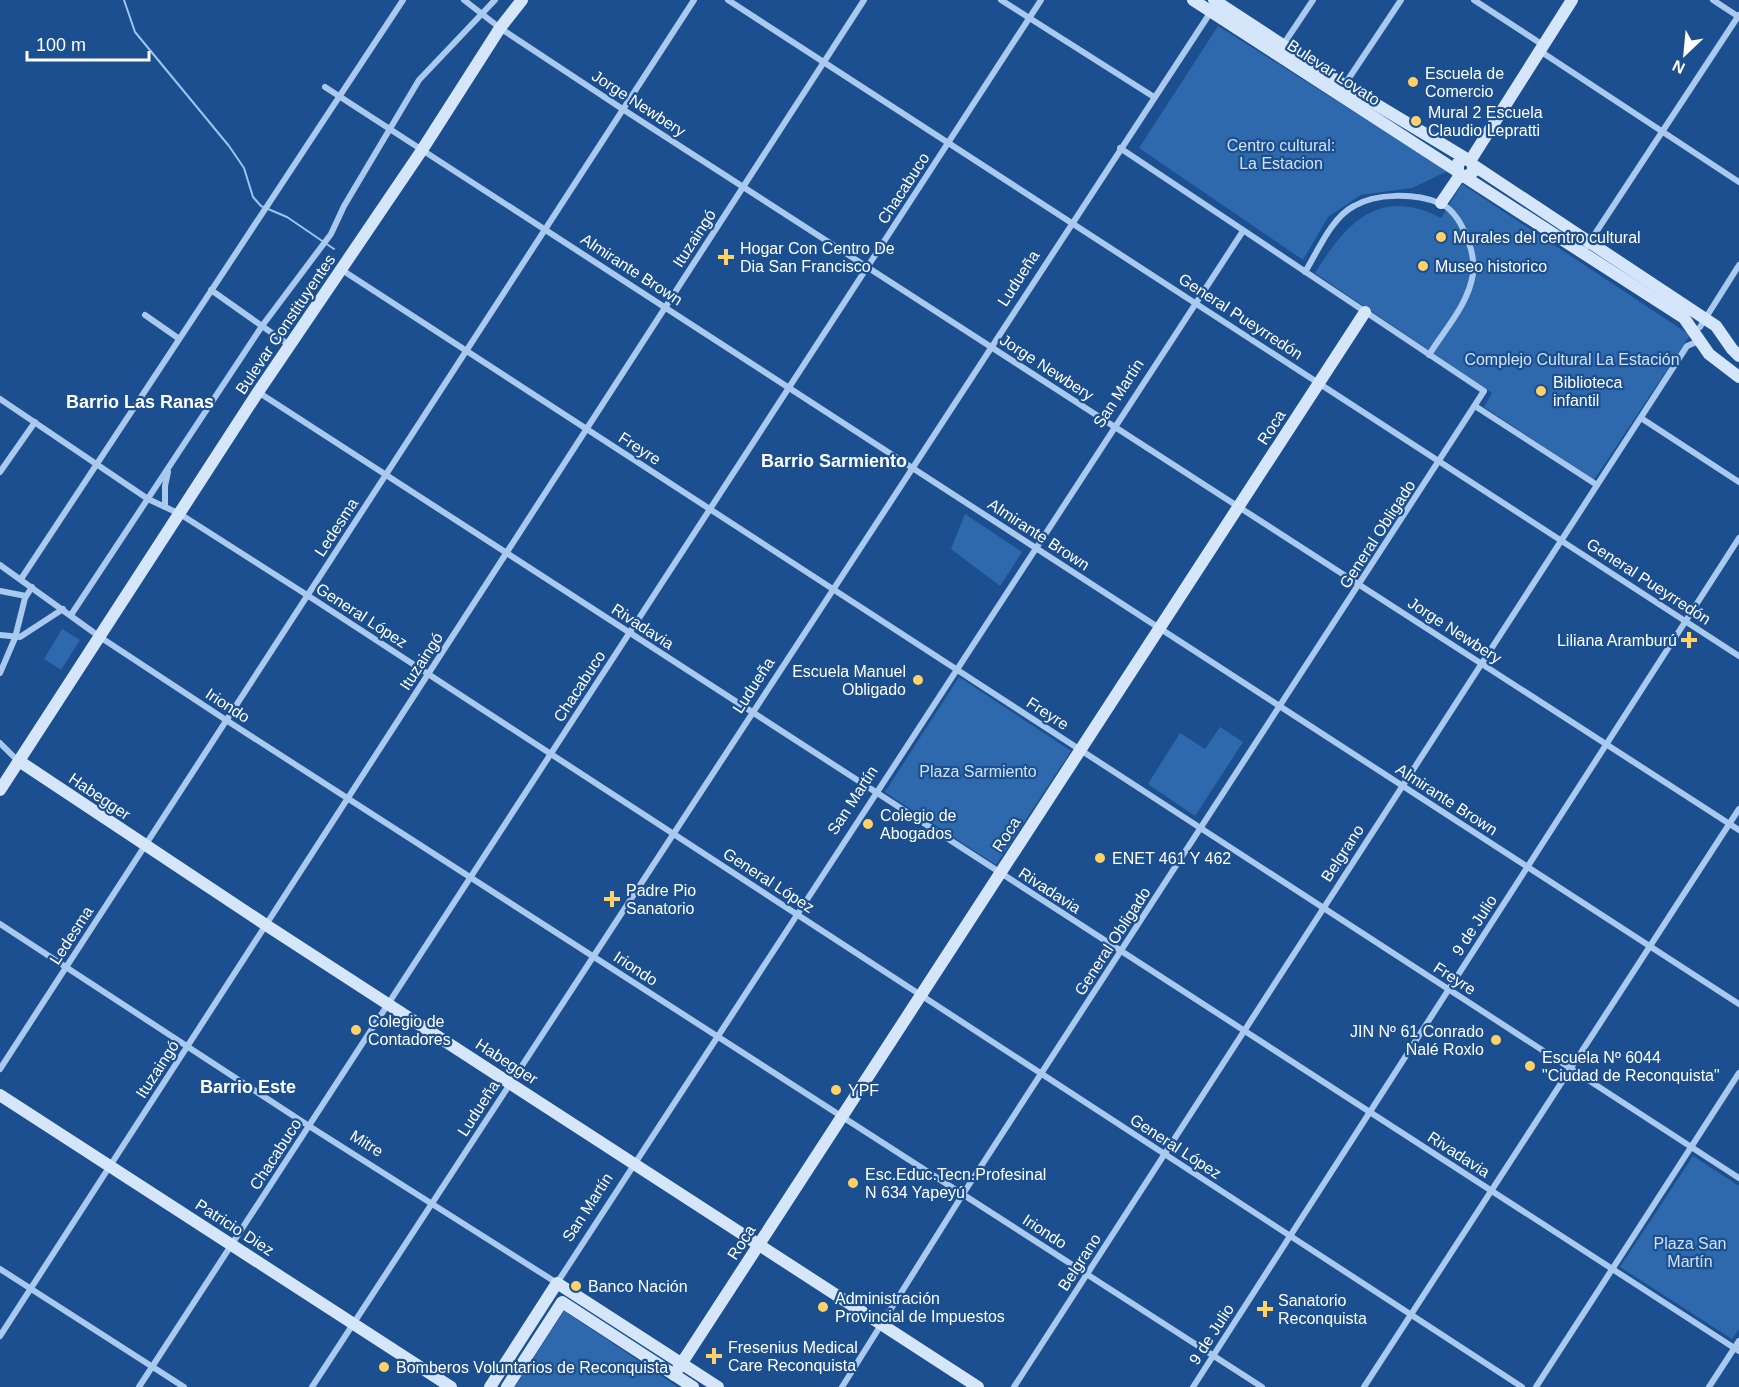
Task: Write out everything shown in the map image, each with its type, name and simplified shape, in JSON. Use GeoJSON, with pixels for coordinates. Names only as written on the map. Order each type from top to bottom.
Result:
{"type":"FeatureCollection","features":[{"type":"Feature","properties":{"kind":"street"},"geometry":{"type":"LineString","coordinates":[[21,579],[178,338],[404,0]]}},
{"type":"Feature","properties":{"kind":"street","name":"Jorge Newbery"},"geometry":{"type":"LineString","coordinates":[[464,0],[500,28],[624,110],[1739,830]]}},
{"type":"Feature","properties":{"kind":"street"},"geometry":{"type":"LineString","coordinates":[[71,615],[262,326],[309,260],[323,246],[430,67],[495,0]]}},
{"type":"Feature","properties":{"kind":"street","name":"Bulevar Constituyentes"},"geometry":{"type":"LineString","coordinates":[[0,790],[97,634],[180,514],[258,392],[422,150],[500,28],[522,0]]}},
{"type":"Feature","properties":{"kind":"street","name":"Ledesma"},"geometry":{"type":"LineString","coordinates":[[0,1069],[694,0]]}},
{"type":"Feature","properties":{"kind":"street","name":"General Pueyrredón"},"geometry":{"type":"LineString","coordinates":[[728,0],[1739,656]]}},
{"type":"Feature","properties":{"kind":"street","name":"Ituzaingó"},"geometry":{"type":"LineString","coordinates":[[0,1336],[864,0]]}},
{"type":"Feature","properties":{"kind":"street"},"geometry":{"type":"LineString","coordinates":[[1001,0],[1154,97]]}},
{"type":"Feature","properties":{"kind":"street","name":"Chacabuco"},"geometry":{"type":"LineString","coordinates":[[140,1387],[1041,0]]}},
{"type":"Feature","properties":{"kind":"street","name":"Bulevar Lovato"},"geometry":{"type":"LineString","coordinates":[[1193,0],[1215,4],[1283,45],[1341,90],[1469,162],[1705,332],[1717,362],[1739,377]]}},
{"type":"Feature","properties":{"kind":"street"},"geometry":{"type":"LineString","coordinates":[[1283,45],[1313,0]]}},
{"type":"Feature","properties":{"kind":"street"},"geometry":{"type":"LineString","coordinates":[[1341,90],[1401,0]]}},
{"type":"Feature","properties":{"kind":"street"},"geometry":{"type":"LineString","coordinates":[[1474,0],[1662,133],[1739,182]]}},
{"type":"Feature","properties":{"kind":"street"},"geometry":{"type":"LineString","coordinates":[[1441,203],[1461,174],[1458,163],[1469,162],[1572,0]]}},
{"type":"Feature","properties":{"kind":"street"},"geometry":{"type":"LineString","coordinates":[[1586,248],[1739,16],[1713,0]]}},
{"type":"Feature","properties":{"kind":"street","name":"Bulevar Lovato"},"geometry":{"type":"LineString","coordinates":[[1215,4],[1461,174],[1586,248],[1739,356]]}},
{"type":"Feature","properties":{"kind":"street","name":"Ludueña"},"geometry":{"type":"LineString","coordinates":[[312,1387],[1215,4]]}},
{"type":"Feature","properties":{"kind":"street","name":"Almirante Brown"},"geometry":{"type":"LineString","coordinates":[[325,87],[1739,1004]]}},
{"type":"Feature","properties":{"kind":"street"},"geometry":{"type":"LineString","coordinates":[[1120,148],[1243,231],[1429,355],[1463,303],[1473,274],[1468,240],[1460,223],[1441,203],[1416,198],[1383,196],[1353,206],[1339,218],[1305,272]]}},
{"type":"Feature","properties":{"kind":"street","name":"San Martín"},"geometry":{"type":"LineString","coordinates":[[490,1387],[1243,231]]}},
{"type":"Feature","properties":{"kind":"street","name":"Belgrano"},"geometry":{"type":"LineString","coordinates":[[1014,1387],[1688,346],[1705,332],[1739,265]]}},
{"type":"Feature","properties":{"kind":"street","name":"Freyre"},"geometry":{"type":"LineString","coordinates":[[342,270],[1739,1178]]}},
{"type":"Feature","properties":{"kind":"street"},"geometry":{"type":"LineString","coordinates":[[211,290],[290,346]]}},
{"type":"Feature","properties":{"kind":"street","name":"Roca"},"geometry":{"type":"LineString","coordinates":[[674,1375],[1365,312]]}},
{"type":"Feature","properties":{"kind":"street"},"geometry":{"type":"LineString","coordinates":[[145,315],[178,338]]}},
{"type":"Feature","properties":{"kind":"street","name":"General Obligado"},"geometry":{"type":"LineString","coordinates":[[842,1387],[963,1194],[1484,391],[1429,355]]}},
{"type":"Feature","properties":{"kind":"street","name":"Rivadavia"},"geometry":{"type":"LineString","coordinates":[[258,392],[505,555],[752,712],[1737,1349]]}},
{"type":"Feature","properties":{"kind":"street","name":"General López"},"geometry":{"type":"LineString","coordinates":[[0,399],[148,499],[180,514],[307,595],[1522,1387]]}},
{"type":"Feature","properties":{"kind":"street"},"geometry":{"type":"LineString","coordinates":[[1475,406],[1597,485]]}},
{"type":"Feature","properties":{"kind":"street"},"geometry":{"type":"LineString","coordinates":[[1641,418],[1739,482]]}},
{"type":"Feature","properties":{"kind":"street"},"geometry":{"type":"LineString","coordinates":[[0,472],[35,422]]}},
{"type":"Feature","properties":{"kind":"street"},"geometry":{"type":"LineString","coordinates":[[165,507],[165,486],[172,462]]}},
{"type":"Feature","properties":{"kind":"street","name":"9 de Julio"},"geometry":{"type":"LineString","coordinates":[[1192,1387],[1739,538]]}},
{"type":"Feature","properties":{"kind":"street","name":"Iriondo"},"geometry":{"type":"LineString","coordinates":[[0,565],[97,634],[226,720],[1262,1387]]}},
{"type":"Feature","properties":{"kind":"street"},"geometry":{"type":"LineString","coordinates":[[0,673],[15,638],[26,597],[32,587]]}},
{"type":"Feature","properties":{"kind":"street"},"geometry":{"type":"LineString","coordinates":[[0,591],[26,597]]}},
{"type":"Feature","properties":{"kind":"street"},"geometry":{"type":"LineString","coordinates":[[0,635],[15,638],[63,609]]}},
{"type":"Feature","properties":{"kind":"street"},"geometry":{"type":"LineString","coordinates":[[0,743],[19,761]]}},
{"type":"Feature","properties":{"kind":"street","name":"Habegger"},"geometry":{"type":"LineString","coordinates":[[19,761],[266,925],[978,1387]]}},
{"type":"Feature","properties":{"kind":"street"},"geometry":{"type":"LineString","coordinates":[[1364,1387],[1739,809]]}},
{"type":"Feature","properties":{"kind":"street","name":"Mitre"},"geometry":{"type":"LineString","coordinates":[[0,924],[309,1126],[718,1387]]}},
{"type":"Feature","properties":{"kind":"street"},"geometry":{"type":"LineString","coordinates":[[1536,1387],[1739,1073]]}},
{"type":"Feature","properties":{"kind":"street","name":"Patricio Diez"},"geometry":{"type":"LineString","coordinates":[[0,1095],[452,1387]]}},
{"type":"Feature","properties":{"kind":"street"},"geometry":{"type":"LineString","coordinates":[[0,1269],[184,1387]]}},
{"type":"Feature","properties":{"kind":"street"},"geometry":{"type":"LineString","coordinates":[[507,1387],[562,1302],[693,1387]]}},
{"type":"Feature","properties":{"kind":"street"},"geometry":{"type":"LineString","coordinates":[[1709,1387],[1737,1349],[1739,1341]]}},
{"type":"Feature","properties":{"kind":"green space","name":"Centro cultural: La Estacion"},"geometry":{"type":"Polygon","coordinates":[[[1218,26],[1448,171],[1412,188],[1361,195],[1328,217],[1303,260],[1139,148],[1218,26]]]}},
{"type":"Feature","properties":{"kind":"green space","name":"Complejo Cultural La Estación"},"geometry":{"type":"Polygon","coordinates":[[[1462,184],[1690,335],[1594,480],[1484,407],[1492,393],[1315,273],[1339,239],[1352,225],[1366,215],[1382,208],[1400,206],[1419,209],[1441,218],[1462,184]]]}},
{"type":"Feature","properties":{"kind":"green space"},"geometry":{"type":"Polygon","coordinates":[[[965,514],[1022,552],[1000,586],[951,549],[965,514]]]}},
{"type":"Feature","properties":{"kind":"green space"},"geometry":{"type":"Polygon","coordinates":[[[62,629],[80,640],[61,670],[44,659],[62,629]]]}},
{"type":"Feature","properties":{"kind":"green space","name":"Plaza Sarmiento"},"geometry":{"type":"Polygon","coordinates":[[[959,677],[1071,751],[996,865],[885,792],[959,677]]]}},
{"type":"Feature","properties":{"kind":"green space"},"geometry":{"type":"Polygon","coordinates":[[[1220,727],[1243,742],[1195,816],[1148,784],[1180,733],[1205,749],[1220,727]]]}},
{"type":"Feature","properties":{"kind":"green space","name":"Plaza San Martín"},"geometry":{"type":"Polygon","coordinates":[[[1693,1156],[1739,1186],[1739,1329],[1732,1339],[1620,1267],[1693,1156]]]}},
{"type":"Feature","properties":{"kind":"green space"},"geometry":{"type":"Polygon","coordinates":[[[564,1311],[678,1387],[515,1387],[564,1311]]]}},
{"type":"Feature","properties":{"kind":"waterway"},"geometry":{"type":"LineString","coordinates":[[124,0],[135,32],[229,146],[244,168],[253,197],[261,206],[287,217],[334,249]]}},
{"type":"Feature","properties":{"kind":"place","name":"Escuela de Comercio"},"geometry":{"type":"Point","coordinates":[1413,82]}},
{"type":"Feature","properties":{"kind":"place","name":"Mural 2 Escuela Claudio Lepratti"},"geometry":{"type":"Point","coordinates":[1416,121]}},
{"type":"Feature","properties":{"kind":"place","name":"Murales del centro cultural"},"geometry":{"type":"Point","coordinates":[1441,237]}},
{"type":"Feature","properties":{"kind":"place","name":"Hogar Con Centro De Dia San Francisco"},"geometry":{"type":"Point","coordinates":[726,257]}},
{"type":"Feature","properties":{"kind":"place","name":"Museo historico"},"geometry":{"type":"Point","coordinates":[1423,266]}},
{"type":"Feature","properties":{"kind":"place","name":"Biblioteca infantil"},"geometry":{"type":"Point","coordinates":[1541,391]}},
{"type":"Feature","properties":{"kind":"place","name":"Liliana Aramburú"},"geometry":{"type":"Point","coordinates":[1689,640]}},
{"type":"Feature","properties":{"kind":"place","name":"Escuela Manuel Obligado"},"geometry":{"type":"Point","coordinates":[918,680]}},
{"type":"Feature","properties":{"kind":"place","name":"Colegio de Abogados"},"geometry":{"type":"Point","coordinates":[868,824]}},
{"type":"Feature","properties":{"kind":"place","name":"ENET 461 Y 462"},"geometry":{"type":"Point","coordinates":[1100,858]}},
{"type":"Feature","properties":{"kind":"place","name":"Padre Pio Sanatorio"},"geometry":{"type":"Point","coordinates":[612,899]}},
{"type":"Feature","properties":{"kind":"place","name":"Colegio de Contadores"},"geometry":{"type":"Point","coordinates":[356,1030]}},
{"type":"Feature","properties":{"kind":"place","name":"JIN Nº 61 Conrado Nalé Roxlo"},"geometry":{"type":"Point","coordinates":[1496,1040]}},
{"type":"Feature","properties":{"kind":"place","name":"Escuela Nº 6044 \"Ciudad de Reconquista\""},"geometry":{"type":"Point","coordinates":[1530,1066]}},
{"type":"Feature","properties":{"kind":"place","name":"YPF"},"geometry":{"type":"Point","coordinates":[836,1090]}},
{"type":"Feature","properties":{"kind":"place","name":"Esc.Educ.Tecn.Profesinal N 634 Yapeyú"},"geometry":{"type":"Point","coordinates":[853,1183]}},
{"type":"Feature","properties":{"kind":"place","name":"Banco Nación"},"geometry":{"type":"Point","coordinates":[576,1286]}},
{"type":"Feature","properties":{"kind":"place","name":"Administración Provincial de Impuestos"},"geometry":{"type":"Point","coordinates":[823,1307]}},
{"type":"Feature","properties":{"kind":"place","name":"Sanatorio Reconquista"},"geometry":{"type":"Point","coordinates":[1265,1309]}},
{"type":"Feature","properties":{"kind":"place","name":"Fresenius Medical Care Reconquista"},"geometry":{"type":"Point","coordinates":[714,1356]}},
{"type":"Feature","properties":{"kind":"place","name":"Bomberos Voluntarios de Reconquista"},"geometry":{"type":"Point","coordinates":[384,1367]}},
{"type":"Feature","properties":{"kind":"district","name":"Barrio Las Ranas"},"geometry":{"type":"Point","coordinates":[140,402]}},
{"type":"Feature","properties":{"kind":"district","name":"Barrio Sarmiento"},"geometry":{"type":"Point","coordinates":[834,461]}},
{"type":"Feature","properties":{"kind":"district","name":"Barrio Este"},"geometry":{"type":"Point","coordinates":[248,1087]}}]}
